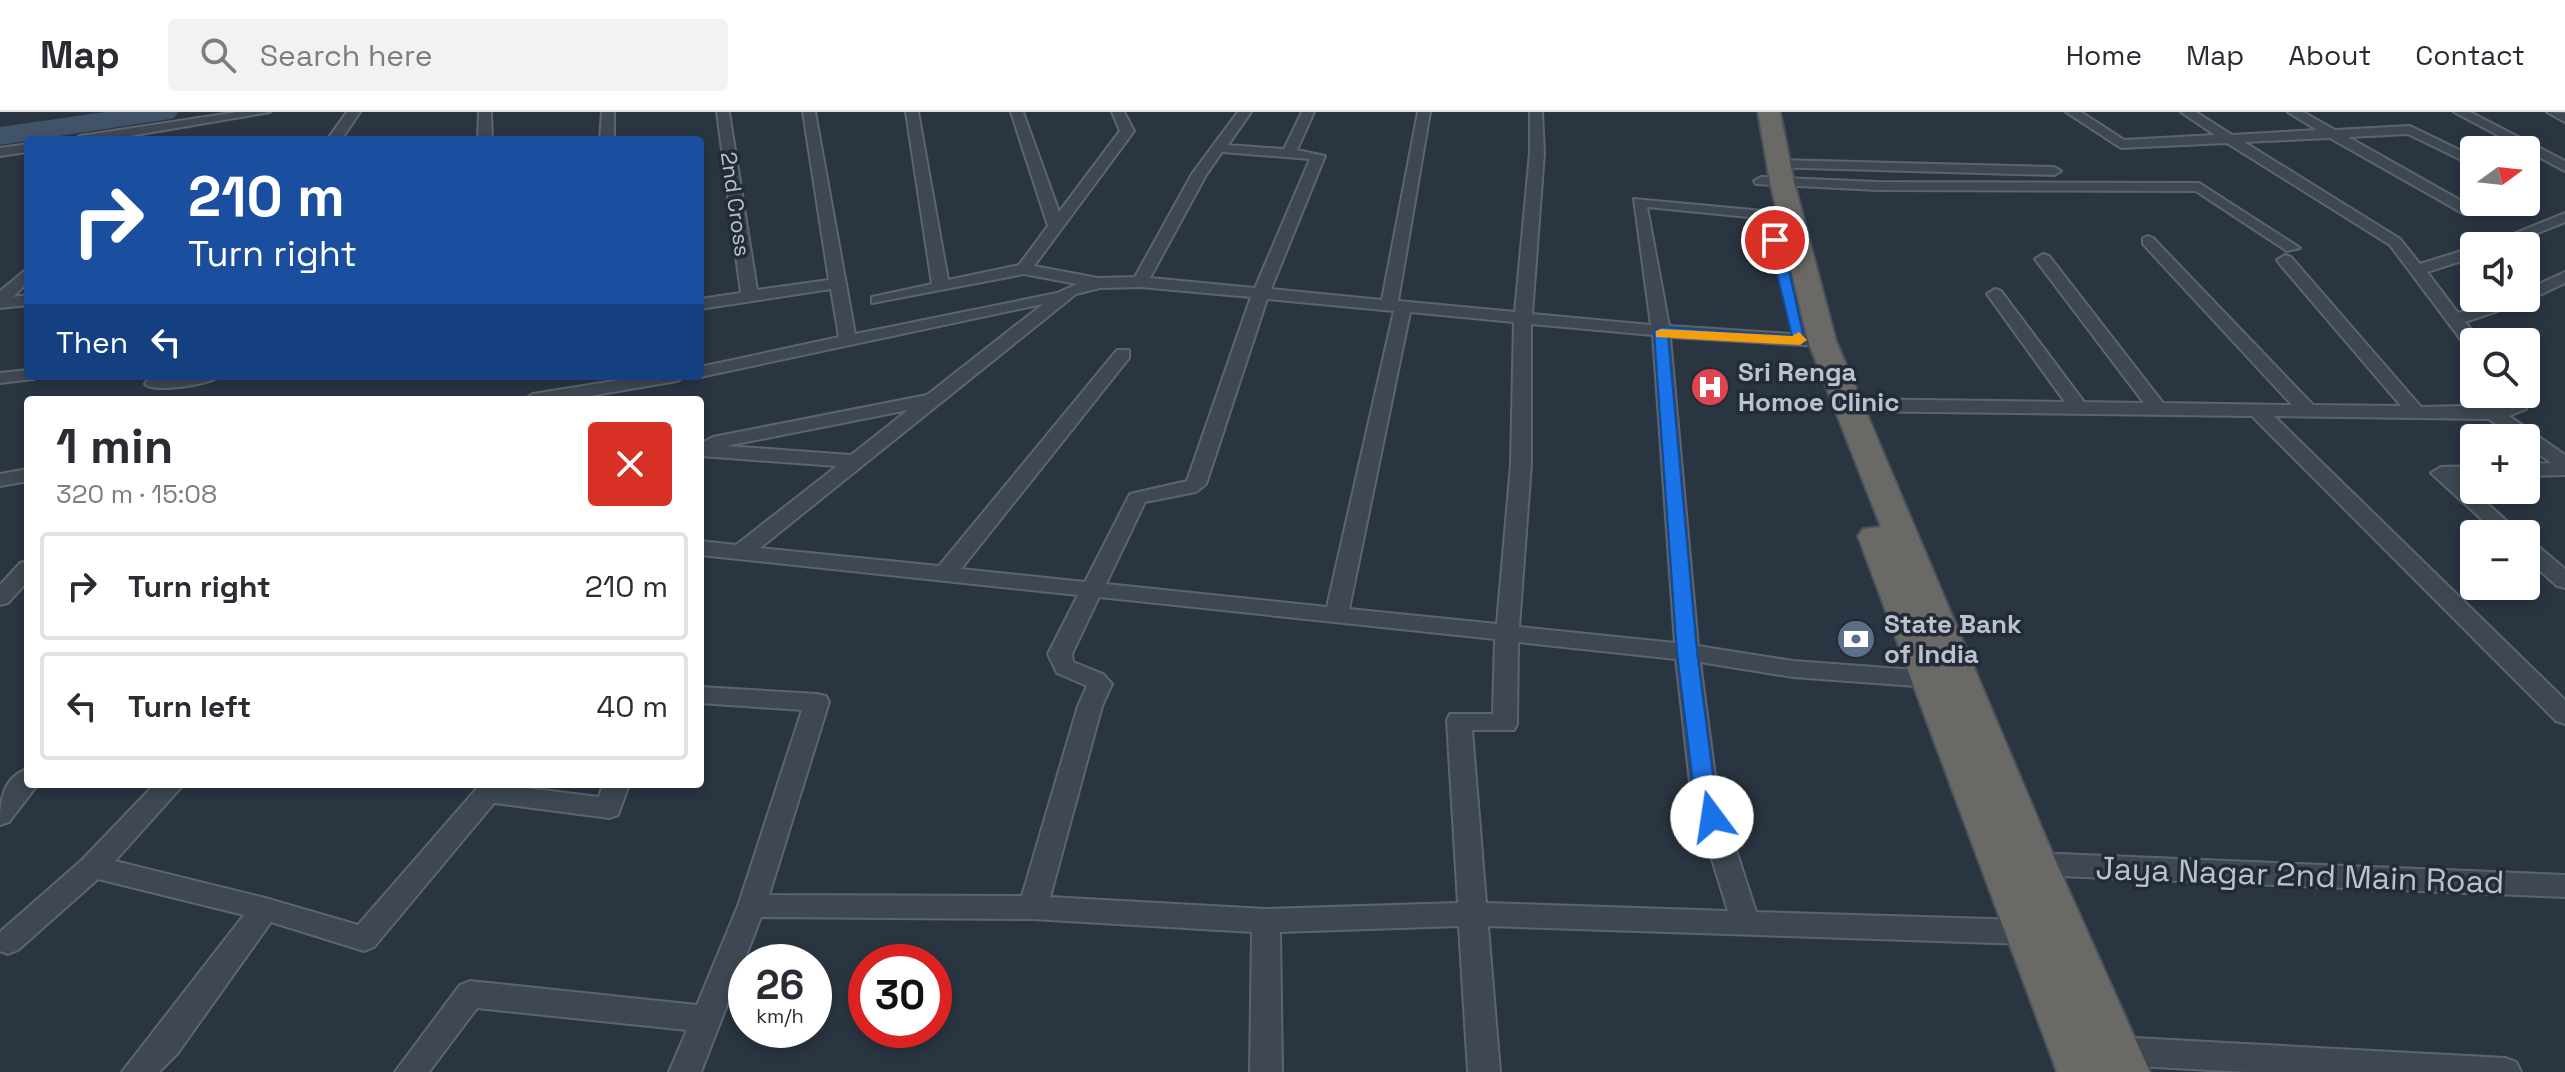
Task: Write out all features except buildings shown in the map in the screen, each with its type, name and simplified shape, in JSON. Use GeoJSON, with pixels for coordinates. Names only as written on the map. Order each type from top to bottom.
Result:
{"type":"FeatureCollection","features":[{"type":"Feature","properties":{"kind":"highway"},"geometry":{"type":"LineString","coordinates":[[1749,112],[1772,186],[1811,341],[1929,679],[2017,862],[2120,1061]]}},
{"type":"Feature","properties":{"kind":"highway"},"geometry":{"type":"LineString","coordinates":[[1769,112],[1772,186]]}},
{"type":"Feature","properties":{"kind":"highway"},"geometry":{"type":"LineString","coordinates":[[1811,341],[1846,405],[2017,862],[2026,932],[2082,1072]]}},
{"type":"Feature","properties":{"kind":"street"},"geometry":{"type":"LineString","coordinates":[[107,136],[264,112]]}},
{"type":"Feature","properties":{"kind":"street"},"geometry":{"type":"LineString","coordinates":[[337,136],[354,112]]}},
{"type":"Feature","properties":{"kind":"street"},"geometry":{"type":"LineString","coordinates":[[485,112],[485,136]]}},
{"type":"Feature","properties":{"kind":"street"},"geometry":{"type":"LineString","coordinates":[[607,136],[608,112]]}},
{"type":"Feature","properties":{"kind":"street","name":"2nd Cross"},"geometry":{"type":"LineString","coordinates":[[723,112],[750,296]]}},
{"type":"Feature","properties":{"kind":"street"},"geometry":{"type":"LineString","coordinates":[[809,112],[848,342]]}},
{"type":"Feature","properties":{"kind":"street"},"geometry":{"type":"LineString","coordinates":[[912,112],[941,287]]}},
{"type":"Feature","properties":{"kind":"street"},"geometry":{"type":"LineString","coordinates":[[1017,112],[1056,226]]}},
{"type":"Feature","properties":{"kind":"street"},"geometry":{"type":"LineString","coordinates":[[1024,269],[1131,126],[1118,112]]}},
{"type":"Feature","properties":{"kind":"street"},"geometry":{"type":"LineString","coordinates":[[1140,282],[1199,174],[1245,112]]}},
{"type":"Feature","properties":{"kind":"street"},"geometry":{"type":"LineString","coordinates":[[1288,154],[1308,112]]}},
{"type":"Feature","properties":{"kind":"street"},"geometry":{"type":"LineString","coordinates":[[1336,617],[1396,305],[1424,112]]}},
{"type":"Feature","properties":{"kind":"street"},"geometry":{"type":"LineString","coordinates":[[1484,1072],[1459,720],[1505,724],[1507,635],[1521,464],[1523,317],[1537,153],[1536,112]]}},
{"type":"Feature","properties":{"kind":"street"},"geometry":{"type":"LineString","coordinates":[[2072,112],[2121,144],[2410,130],[2460,155]]}},
{"type":"Feature","properties":{"kind":"street"},"geometry":{"type":"LineString","coordinates":[[2187,112],[2395,242],[2461,328]]}},
{"type":"Feature","properties":{"kind":"street"},"geometry":{"type":"LineString","coordinates":[[2294,112],[2327,134],[2460,206]]}},
{"type":"Feature","properties":{"kind":"street"},"geometry":{"type":"LineString","coordinates":[[2460,112],[2565,167]]}},
{"type":"Feature","properties":{"kind":"street"},"geometry":{"type":"LineString","coordinates":[[2553,112],[2565,118]]}},
{"type":"Feature","properties":{"kind":"street"},"geometry":{"type":"LineString","coordinates":[[166,136],[176,126]]}},
{"type":"Feature","properties":{"kind":"street"},"geometry":{"type":"LineString","coordinates":[[1033,908],[1090,706],[1100,684],[1095,678],[1067,671],[1061,665],[1060,654],[1137,498],[1151,492],[1187,489],[1196,484],[1261,293],[1318,156],[1218,148]]}},
{"type":"Feature","properties":{"kind":"street"},"geometry":{"type":"LineString","coordinates":[[0,152],[24,149]]}},
{"type":"Feature","properties":{"kind":"street"},"geometry":{"type":"LineString","coordinates":[[1745,921],[1704,791],[1687,652],[1661,331],[1639,202],[1772,186],[2054,171]]}},
{"type":"Feature","properties":{"kind":"street"},"geometry":{"type":"LineString","coordinates":[[1772,186],[2199,187],[2289,254],[2414,410]]}},
{"type":"Feature","properties":{"kind":"street"},"geometry":{"type":"LineString","coordinates":[[2527,232],[2565,217]]}},
{"type":"Feature","properties":{"kind":"street"},"geometry":{"type":"LineString","coordinates":[[2148,241],[2306,409]]}},
{"type":"Feature","properties":{"kind":"street"},"geometry":{"type":"LineString","coordinates":[[2043,259],[2156,407]]}},
{"type":"Feature","properties":{"kind":"street"},"geometry":{"type":"LineString","coordinates":[[2423,276],[2460,259]]}},
{"type":"Feature","properties":{"kind":"street"},"geometry":{"type":"LineString","coordinates":[[878,300],[1024,269],[1099,283],[1140,282],[1661,331],[1811,341]]}},
{"type":"Feature","properties":{"kind":"street"},"geometry":{"type":"LineString","coordinates":[[0,301],[24,277]]}},
{"type":"Feature","properties":{"kind":"street"},"geometry":{"type":"LineString","coordinates":[[2540,289],[2565,277]]}},
{"type":"Feature","properties":{"kind":"street"},"geometry":{"type":"LineString","coordinates":[[704,303],[839,283]]}},
{"type":"Feature","properties":{"kind":"street"},"geometry":{"type":"LineString","coordinates":[[704,371],[1038,303],[1099,283]]}},
{"type":"Feature","properties":{"kind":"street"},"geometry":{"type":"LineString","coordinates":[[741,552],[1070,291]]}},
{"type":"Feature","properties":{"kind":"street"},"geometry":{"type":"LineString","coordinates":[[1995,294],[2078,407]]}},
{"type":"Feature","properties":{"kind":"street"},"geometry":{"type":"LineString","coordinates":[[0,301],[24,300]]}},
{"type":"Feature","properties":{"kind":"street"},"geometry":{"type":"LineString","coordinates":[[2455,320],[2479,312]]}},
{"type":"Feature","properties":{"kind":"street"},"geometry":{"type":"LineString","coordinates":[[944,575],[1123,354]]}},
{"type":"Feature","properties":{"kind":"street"},"geometry":{"type":"LineString","coordinates":[[0,378],[24,375]]}},
{"type":"Feature","properties":{"kind":"street"},"geometry":{"type":"LineString","coordinates":[[549,396],[607,382],[630,380]]}},
{"type":"Feature","properties":{"kind":"street"},"geometry":{"type":"LineString","coordinates":[[704,447],[935,399]]}},
{"type":"Feature","properties":{"kind":"street"},"geometry":{"type":"LineString","coordinates":[[1846,405],[2493,413],[2516,408]]}},
{"type":"Feature","properties":{"kind":"street"},"geometry":{"type":"LineString","coordinates":[[2255,408],[2565,715]]}},
{"type":"Feature","properties":{"kind":"street"},"geometry":{"type":"LineString","coordinates":[[2493,413],[2565,467]]}},
{"type":"Feature","properties":{"kind":"street"},"geometry":{"type":"LineString","coordinates":[[704,448],[855,461]]}},
{"type":"Feature","properties":{"kind":"street"},"geometry":{"type":"LineString","coordinates":[[2540,469],[2565,467]]}},
{"type":"Feature","properties":{"kind":"street"},"geometry":{"type":"LineString","coordinates":[[2460,472],[2441,473],[2460,490]]}},
{"type":"Feature","properties":{"kind":"street"},"geometry":{"type":"LineString","coordinates":[[0,480],[24,476]]}},
{"type":"Feature","properties":{"kind":"street"},"geometry":{"type":"LineString","coordinates":[[2477,504],[2495,520]]}},
{"type":"Feature","properties":{"kind":"street"},"geometry":{"type":"LineString","coordinates":[[704,548],[1687,652],[1793,669],[1929,679]]}},
{"type":"Feature","properties":{"kind":"street"},"geometry":{"type":"LineString","coordinates":[[2540,559],[2565,581]]}},
{"type":"Feature","properties":{"kind":"street"},"geometry":{"type":"LineString","coordinates":[[0,598],[24,572]]}},
{"type":"Feature","properties":{"kind":"street"},"geometry":{"type":"LineString","coordinates":[[685,1072],[752,906],[817,702],[704,695]]}},
{"type":"Feature","properties":{"kind":"street"},"geometry":{"type":"LineString","coordinates":[[0,815],[24,784]]}},
{"type":"Feature","properties":{"kind":"street"},"geometry":{"type":"LineString","coordinates":[[3,945],[93,867],[167,788]]}},
{"type":"Feature","properties":{"kind":"street"},"geometry":{"type":"LineString","coordinates":[[93,867],[265,909],[364,939],[488,793],[609,808],[615,788]]}},
{"type":"Feature","properties":{"kind":"street","name":"Jaya Nagar 2nd Main Road"},"geometry":{"type":"LineString","coordinates":[[2017,862],[2565,886]]}},
{"type":"Feature","properties":{"kind":"street"},"geometry":{"type":"LineString","coordinates":[[752,906],[1033,908],[1266,921],[1473,914],[2026,932]]}},
{"type":"Feature","properties":{"kind":"street"},"geometry":{"type":"LineString","coordinates":[[138,1072],[166,1044],[265,909]]}},
{"type":"Feature","properties":{"kind":"street"},"geometry":{"type":"LineString","coordinates":[[1266,921],[1266,1072]]}},
{"type":"Feature","properties":{"kind":"street"},"geometry":{"type":"LineString","coordinates":[[411,1072],[470,994],[705,1019]]}},
{"type":"Feature","properties":{"kind":"street"},"geometry":{"type":"LineString","coordinates":[[2120,1061],[2505,1072]]}},
{"type":"Feature","properties":{"kind":"waterway"},"geometry":{"type":"LineString","coordinates":[[0,136],[164,112]]}},
{"type":"Feature","properties":{"kind":"slow traffic"},"geometry":{"type":"LineString","coordinates":[[1661,334],[1661,331],[1800,340],[1799,336]]}},
{"type":"Feature","properties":{"kind":"place","name":"Sri Renga Homoe Clinic"},"geometry":{"type":"Point","coordinates":[1710,387]}},
{"type":"Feature","properties":{"kind":"place","name":"State Bank of India"},"geometry":{"type":"Point","coordinates":[1856,639]}},
{"type":"Feature","properties":{"kind":"route"},"geometry":{"type":"LineString","coordinates":[[1712,817],[1704,791],[1687,652],[1661,331],[1800,340],[1775,240]]}}]}
